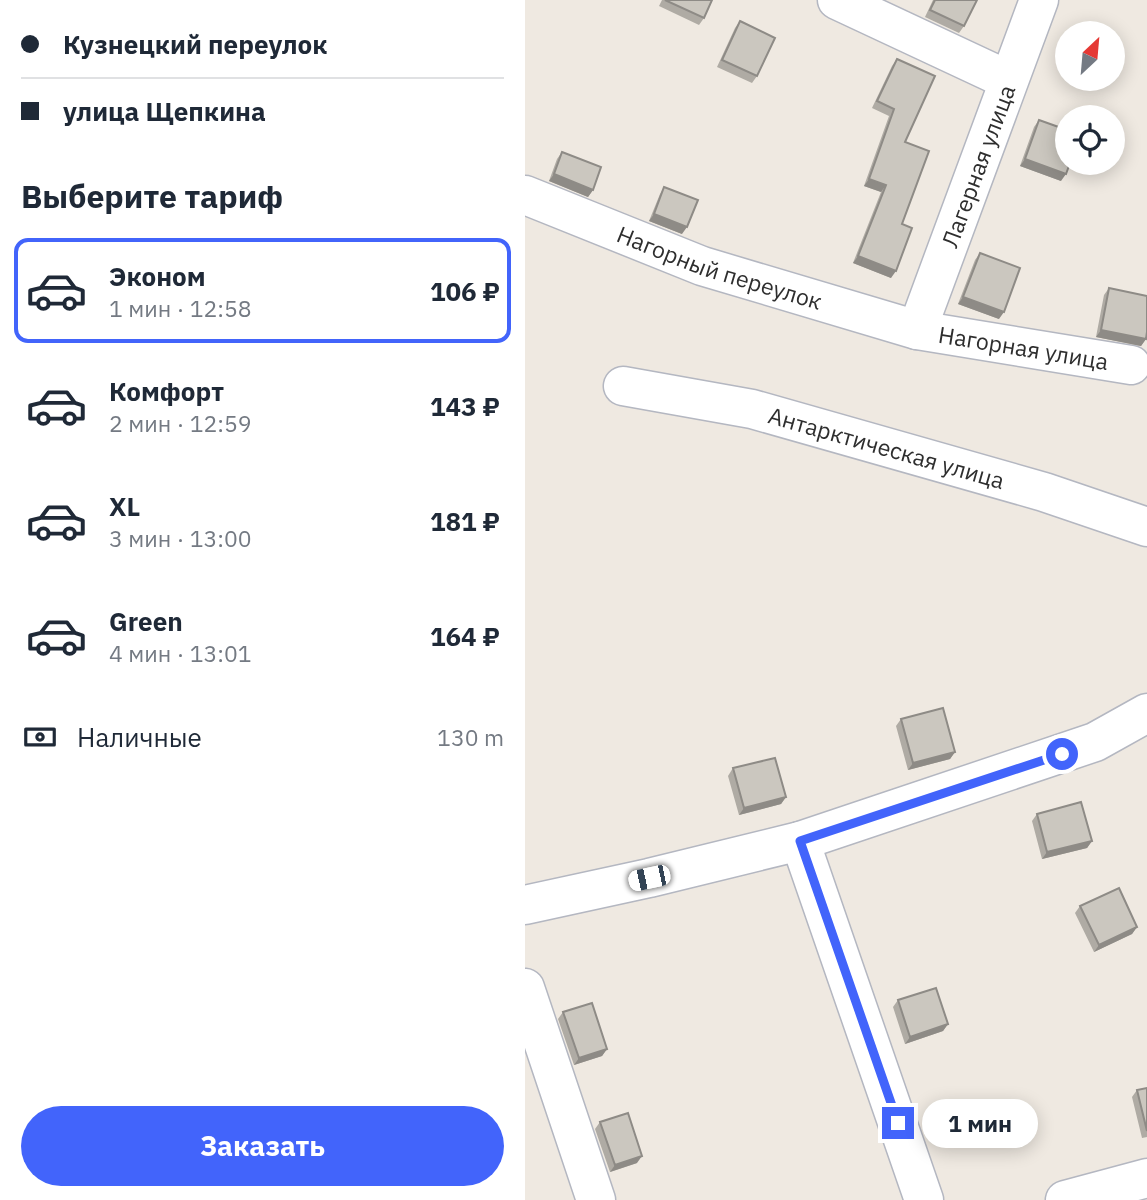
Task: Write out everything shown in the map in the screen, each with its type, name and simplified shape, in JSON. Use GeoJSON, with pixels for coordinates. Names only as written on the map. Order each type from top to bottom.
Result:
{"type":"FeatureCollection","features":[{"type":"Feature","properties":{"kind":"street"},"geometry":{"type":"LineString","coordinates":[[837,0],[1007,80]]}},
{"type":"Feature","properties":{"kind":"street","name":"Лагерная улица"},"geometry":{"type":"LineString","coordinates":[[917,330],[1007,80],[1039,0]]}},
{"type":"Feature","properties":{"kind":"street","name":"Нагорный переулок"},"geometry":{"type":"LineString","coordinates":[[525,195],[702,265],[917,330]]}},
{"type":"Feature","properties":{"kind":"street","name":"Нагорная улица"},"geometry":{"type":"LineString","coordinates":[[917,330],[1131,365]]}},
{"type":"Feature","properties":{"kind":"street","name":"Антарктическая улица"},"geometry":{"type":"LineString","coordinates":[[623,386],[752,409],[1044,492],[1147,527]]}},
{"type":"Feature","properties":{"kind":"street"},"geometry":{"type":"LineString","coordinates":[[525,905],[800,841],[1095,742],[1147,713]]}},
{"type":"Feature","properties":{"kind":"street"},"geometry":{"type":"LineString","coordinates":[[800,841],[924,1200]]}},
{"type":"Feature","properties":{"kind":"street"},"geometry":{"type":"LineString","coordinates":[[525,988],[596,1200]]}},
{"type":"Feature","properties":{"kind":"street"},"geometry":{"type":"LineString","coordinates":[[1065,1200],[1147,1178]]}},
{"type":"Feature","properties":{"kind":"building"},"geometry":{"type":"Polygon","coordinates":[[[665,0],[712,0],[704,18],[665,0]]]}},
{"type":"Feature","properties":{"kind":"building"},"geometry":{"type":"Polygon","coordinates":[[[935,0],[977,0],[964,26],[930,10],[935,0]]]}},
{"type":"Feature","properties":{"kind":"building"},"geometry":{"type":"Polygon","coordinates":[[[740,21],[775,38],[757,76],[722,60],[740,21]]]}},
{"type":"Feature","properties":{"kind":"building"},"geometry":{"type":"Polygon","coordinates":[[[897,59],[935,76],[905,142],[929,151],[902,224],[912,228],[896,271],[858,256],[886,185],[869,179],[894,109],[877,101],[897,59]]]}},
{"type":"Feature","properties":{"kind":"building"},"geometry":{"type":"Polygon","coordinates":[[[1039,120],[1055,126],[1055,170],[1025,159],[1039,120]]]}},
{"type":"Feature","properties":{"kind":"building"},"geometry":{"type":"Polygon","coordinates":[[[562,152],[601,167],[593,190],[554,174],[562,152]]]}},
{"type":"Feature","properties":{"kind":"building"},"geometry":{"type":"Polygon","coordinates":[[[664,187],[698,200],[687,227],[654,214],[664,187]]]}},
{"type":"Feature","properties":{"kind":"building"},"geometry":{"type":"Polygon","coordinates":[[[980,253],[1020,268],[1004,312],[963,297],[980,253]]]}},
{"type":"Feature","properties":{"kind":"building"},"geometry":{"type":"Polygon","coordinates":[[[1109,288],[1147,296],[1146,339],[1101,330],[1109,288]]]}},
{"type":"Feature","properties":{"kind":"building"},"geometry":{"type":"Polygon","coordinates":[[[943,708],[955,752],[913,763],[901,719],[943,708]]]}},
{"type":"Feature","properties":{"kind":"building"},"geometry":{"type":"Polygon","coordinates":[[[775,758],[786,797],[744,808],[733,768],[775,758]]]}},
{"type":"Feature","properties":{"kind":"building"},"geometry":{"type":"Polygon","coordinates":[[[1081,802],[1092,841],[1047,852],[1037,814],[1081,802]]]}},
{"type":"Feature","properties":{"kind":"building"},"geometry":{"type":"Polygon","coordinates":[[[1119,888],[1137,927],[1099,945],[1080,906],[1119,888]]]}},
{"type":"Feature","properties":{"kind":"building"},"geometry":{"type":"Polygon","coordinates":[[[936,988],[948,1024],[910,1037],[898,1000],[936,988]]]}},
{"type":"Feature","properties":{"kind":"building"},"geometry":{"type":"Polygon","coordinates":[[[592,1003],[607,1049],[579,1058],[563,1012],[592,1003]]]}},
{"type":"Feature","properties":{"kind":"building"},"geometry":{"type":"Polygon","coordinates":[[[1147,1088],[1147,1131],[1137,1090],[1147,1088]]]}},
{"type":"Feature","properties":{"kind":"building"},"geometry":{"type":"Polygon","coordinates":[[[628,1113],[642,1156],[615,1165],[600,1122],[628,1113]]]}},
{"type":"Feature","properties":{"kind":"route"},"geometry":{"type":"LineString","coordinates":[[898,1123],[800,841],[1062,754]]}}]}
